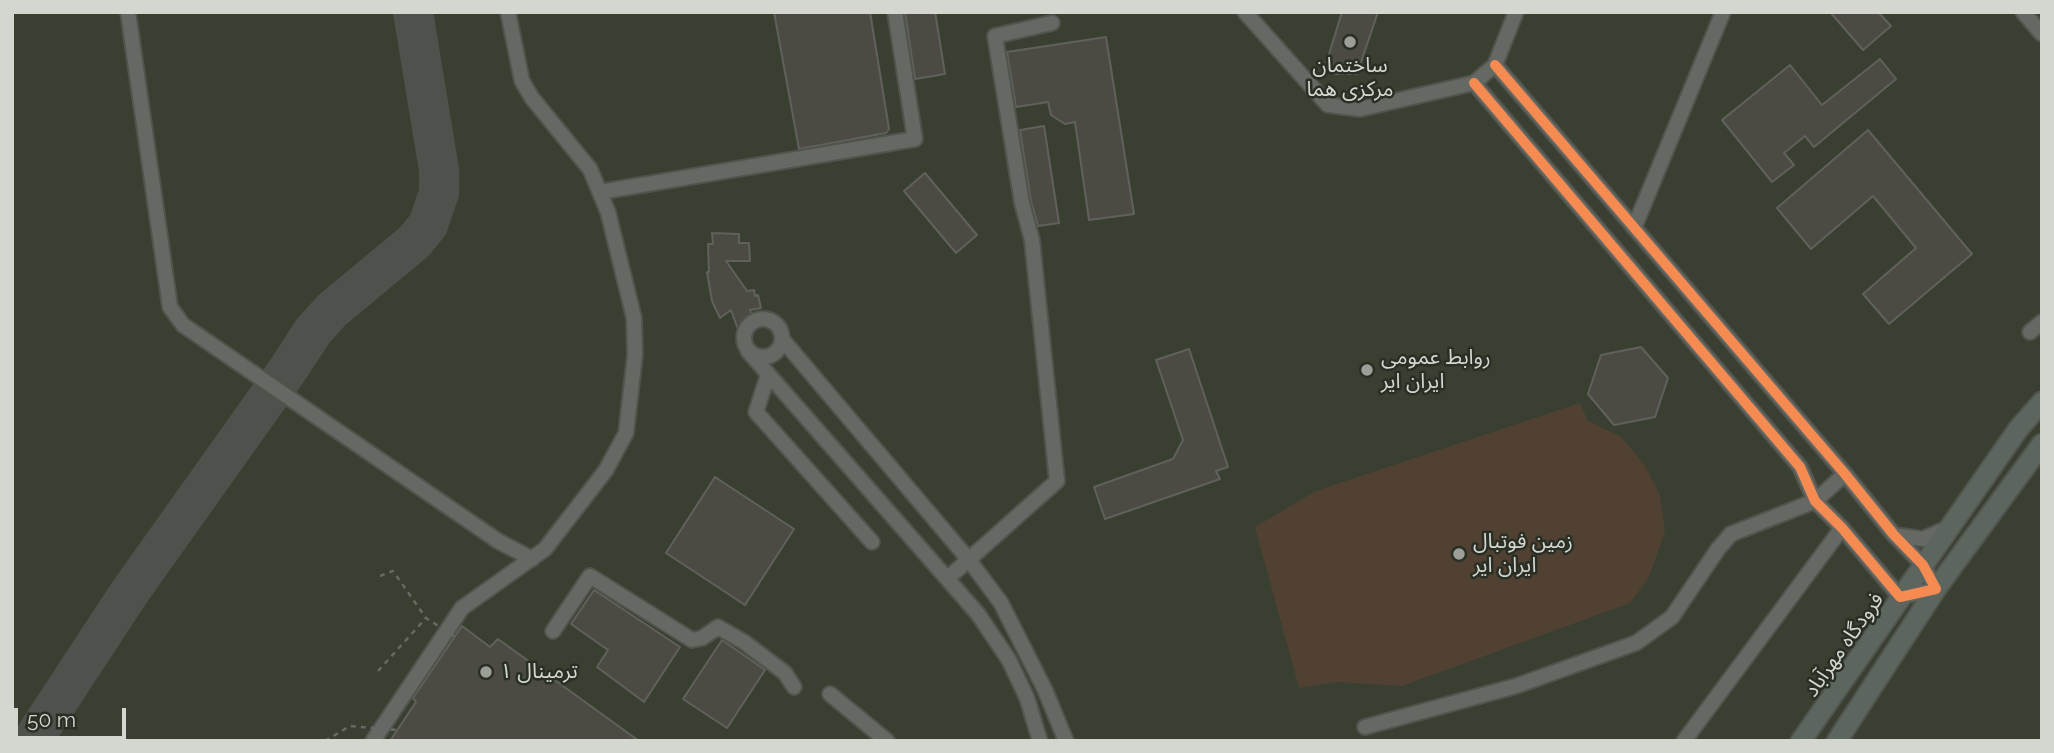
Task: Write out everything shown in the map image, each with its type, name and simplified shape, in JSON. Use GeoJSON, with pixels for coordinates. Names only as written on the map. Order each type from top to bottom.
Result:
{"type":"FeatureCollection","features":[{"type":"Feature","properties":{"kind":"main road","name":"فرودگاه مهرآباد"},"geometry":{"type":"LineString","coordinates":[[1801,741],[2019,428],[2042,402]]}},
{"type":"Feature","properties":{"kind":"main road"},"geometry":{"type":"LineString","coordinates":[[1837,741],[1936,589],[2042,444]]}},
{"type":"Feature","properties":{"kind":"street"},"geometry":{"type":"LineString","coordinates":[[128,12],[170,307],[183,325],[498,541],[532,559]]}},
{"type":"Feature","properties":{"kind":"street"},"geometry":{"type":"LineString","coordinates":[[373,741],[462,608],[545,549],[606,470],[626,433],[635,355],[634,318],[608,212],[590,169],[532,98],[522,81],[508,12]]}},
{"type":"Feature","properties":{"kind":"street"},"geometry":{"type":"LineString","coordinates":[[600,192],[915,139],[895,12]]}},
{"type":"Feature","properties":{"kind":"street"},"geometry":{"type":"LineString","coordinates":[[1245,12],[1328,105],[1360,109],[1474,83],[1495,65],[1516,12]]}},
{"type":"Feature","properties":{"kind":"street"},"geometry":{"type":"LineString","coordinates":[[1634,228],[1723,12]]}},
{"type":"Feature","properties":{"kind":"street"},"geometry":{"type":"LineString","coordinates":[[2023,12],[2042,34]]}},
{"type":"Feature","properties":{"kind":"street"},"geometry":{"type":"LineString","coordinates":[[948,578],[1057,481],[1032,240],[1022,203],[995,36],[1052,23]]}},
{"type":"Feature","properties":{"kind":"street"},"geometry":{"type":"LineString","coordinates":[[1474,83],[1800,467],[1815,501],[1842,527],[1900,597],[1936,589],[1923,565],[1894,535],[1845,474],[1495,65]]}},
{"type":"Feature","properties":{"kind":"street"},"geometry":{"type":"LineString","coordinates":[[1041,741],[1027,698],[1009,660],[978,614],[748,351],[744,345],[745,330],[756,320],[771,320],[777,325],[782,339],[969,560],[1000,603],[1027,651],[1066,741]]}},
{"type":"Feature","properties":{"kind":"street"},"geometry":{"type":"LineString","coordinates":[[2030,332],[2042,322]]}},
{"type":"Feature","properties":{"kind":"street"},"geometry":{"type":"LineString","coordinates":[[748,351],[762,358],[769,356],[776,353],[782,339]]}},
{"type":"Feature","properties":{"kind":"street"},"geometry":{"type":"LineString","coordinates":[[768,375],[756,412],[872,541]]}},
{"type":"Feature","properties":{"kind":"street"},"geometry":{"type":"LineString","coordinates":[[1365,727],[1516,686],[1636,643],[1672,617],[1717,549],[1731,534],[1815,501],[1845,474]]}},
{"type":"Feature","properties":{"kind":"street"},"geometry":{"type":"LineString","coordinates":[[1684,741],[1842,527]]}},
{"type":"Feature","properties":{"kind":"street"},"geometry":{"type":"LineString","coordinates":[[1894,535],[1923,539],[1949,527]]}},
{"type":"Feature","properties":{"kind":"street"},"geometry":{"type":"LineString","coordinates":[[553,631],[590,576],[692,640],[702,638],[718,627],[744,642],[785,673],[794,687]]}},
{"type":"Feature","properties":{"kind":"street"},"geometry":{"type":"LineString","coordinates":[[830,694],[887,741]]}},
{"type":"Feature","properties":{"kind":"path"},"geometry":{"type":"LineString","coordinates":[[380,576],[393,571],[426,618],[454,636]]}},
{"type":"Feature","properties":{"kind":"path"},"geometry":{"type":"LineString","coordinates":[[378,671],[426,618]]}},
{"type":"Feature","properties":{"kind":"path"},"geometry":{"type":"LineString","coordinates":[[325,741],[350,726],[398,730]]}},
{"type":"Feature","properties":{"kind":"shaded area"},"geometry":{"type":"Polygon","coordinates":[[[12,12],[2042,12],[2042,741],[12,741],[12,12]]]}},
{"type":"Feature","properties":{"kind":"shaded area","name":"زمین فوتبال ایران ایر"},"geometry":{"type":"Polygon","coordinates":[[[1580,403],[1588,421],[1621,437],[1644,464],[1660,495],[1665,531],[1649,577],[1630,603],[1402,686],[1336,682],[1299,688],[1255,527],[1316,491],[1580,403]]]}},
{"type":"Feature","properties":{"kind":"building"},"geometry":{"type":"Polygon","coordinates":[[[774,12],[870,12],[889,129],[886,133],[799,149],[774,12]]]}},
{"type":"Feature","properties":{"kind":"building"},"geometry":{"type":"Polygon","coordinates":[[[905,12],[935,12],[945,74],[915,79],[905,12]]]}},
{"type":"Feature","properties":{"kind":"building","name":"ساختمان مرکزی هما"},"geometry":{"type":"Polygon","coordinates":[[[1342,12],[1378,12],[1357,74],[1334,74],[1326,64],[1342,12]]]}},
{"type":"Feature","properties":{"kind":"building"},"geometry":{"type":"Polygon","coordinates":[[[1830,12],[1878,12],[1891,26],[1863,50],[1830,12]]]}},
{"type":"Feature","properties":{"kind":"building"},"geometry":{"type":"Polygon","coordinates":[[[1106,37],[1134,214],[1089,220],[1075,122],[1065,124],[1051,115],[1048,102],[1016,107],[1007,52],[1106,37]]]}},
{"type":"Feature","properties":{"kind":"building"},"geometry":{"type":"Polygon","coordinates":[[[1880,59],[1896,79],[1814,147],[1805,136],[1784,153],[1794,165],[1772,182],[1722,120],[1790,65],[1822,105],[1880,59]]]}},
{"type":"Feature","properties":{"kind":"building"},"geometry":{"type":"Polygon","coordinates":[[[1044,126],[1059,223],[1038,226],[1031,201],[1020,130],[1044,126]]]}},
{"type":"Feature","properties":{"kind":"building"},"geometry":{"type":"Polygon","coordinates":[[[1868,130],[1972,254],[1889,324],[1863,294],[1916,248],[1873,196],[1811,249],[1777,208],[1868,130]]]}},
{"type":"Feature","properties":{"kind":"building"},"geometry":{"type":"Polygon","coordinates":[[[925,173],[977,235],[956,253],[904,191],[925,173]]]}},
{"type":"Feature","properties":{"kind":"building"},"geometry":{"type":"Polygon","coordinates":[[[712,233],[739,234],[739,243],[749,243],[750,261],[726,261],[747,291],[754,290],[755,296],[758,295],[761,308],[750,310],[752,316],[739,332],[731,310],[720,318],[712,301],[707,272],[708,244],[713,244],[712,233]]]}},
{"type":"Feature","properties":{"kind":"building"},"geometry":{"type":"Polygon","coordinates":[[[1641,347],[1668,378],[1655,417],[1614,425],[1588,394],[1601,355],[1641,347]]]}},
{"type":"Feature","properties":{"kind":"building"},"geometry":{"type":"Polygon","coordinates":[[[1189,349],[1228,467],[1216,471],[1220,479],[1105,519],[1094,487],[1173,459],[1183,440],[1156,360],[1189,349]]]}},
{"type":"Feature","properties":{"kind":"building"},"geometry":{"type":"Polygon","coordinates":[[[715,477],[794,529],[745,605],[666,553],[715,477]]]}},
{"type":"Feature","properties":{"kind":"building"},"geometry":{"type":"Polygon","coordinates":[[[594,590],[680,647],[644,702],[597,667],[608,650],[571,624],[594,590]]]}},
{"type":"Feature","properties":{"kind":"building","name":"ترمینال ۱"},"geometry":{"type":"Polygon","coordinates":[[[462,626],[490,647],[498,639],[639,741],[390,741],[416,702],[413,698],[462,626]]]}},
{"type":"Feature","properties":{"kind":"building"},"geometry":{"type":"Polygon","coordinates":[[[722,640],[765,670],[727,728],[683,699],[722,640]]]}},
{"type":"Feature","properties":{"kind":"taxiway"},"geometry":{"type":"LineString","coordinates":[[32,741],[129,593],[313,331],[332,310],[414,242],[428,225],[439,193],[439,170],[413,12]]}},
{"type":"Feature","properties":{"kind":"cycle path"},"geometry":{"type":"LineString","coordinates":[[1474,83],[1800,467],[1815,501],[1842,528],[1900,597],[1936,589],[1923,565],[1894,535],[1845,474],[1495,65]]}},
{"type":"Feature","properties":{"kind":"place","name":"ساختمان مرکزی هما"},"geometry":{"type":"Point","coordinates":[1350,42]}},
{"type":"Feature","properties":{"kind":"place","name":"روابط عمومی ایران ایر"},"geometry":{"type":"Point","coordinates":[1367,370]}},
{"type":"Feature","properties":{"kind":"place","name":"زمین فوتبال ایران ایر"},"geometry":{"type":"Point","coordinates":[1459,554]}},
{"type":"Feature","properties":{"kind":"place","name":"ترمینال ۱"},"geometry":{"type":"Point","coordinates":[486,672]}}]}
